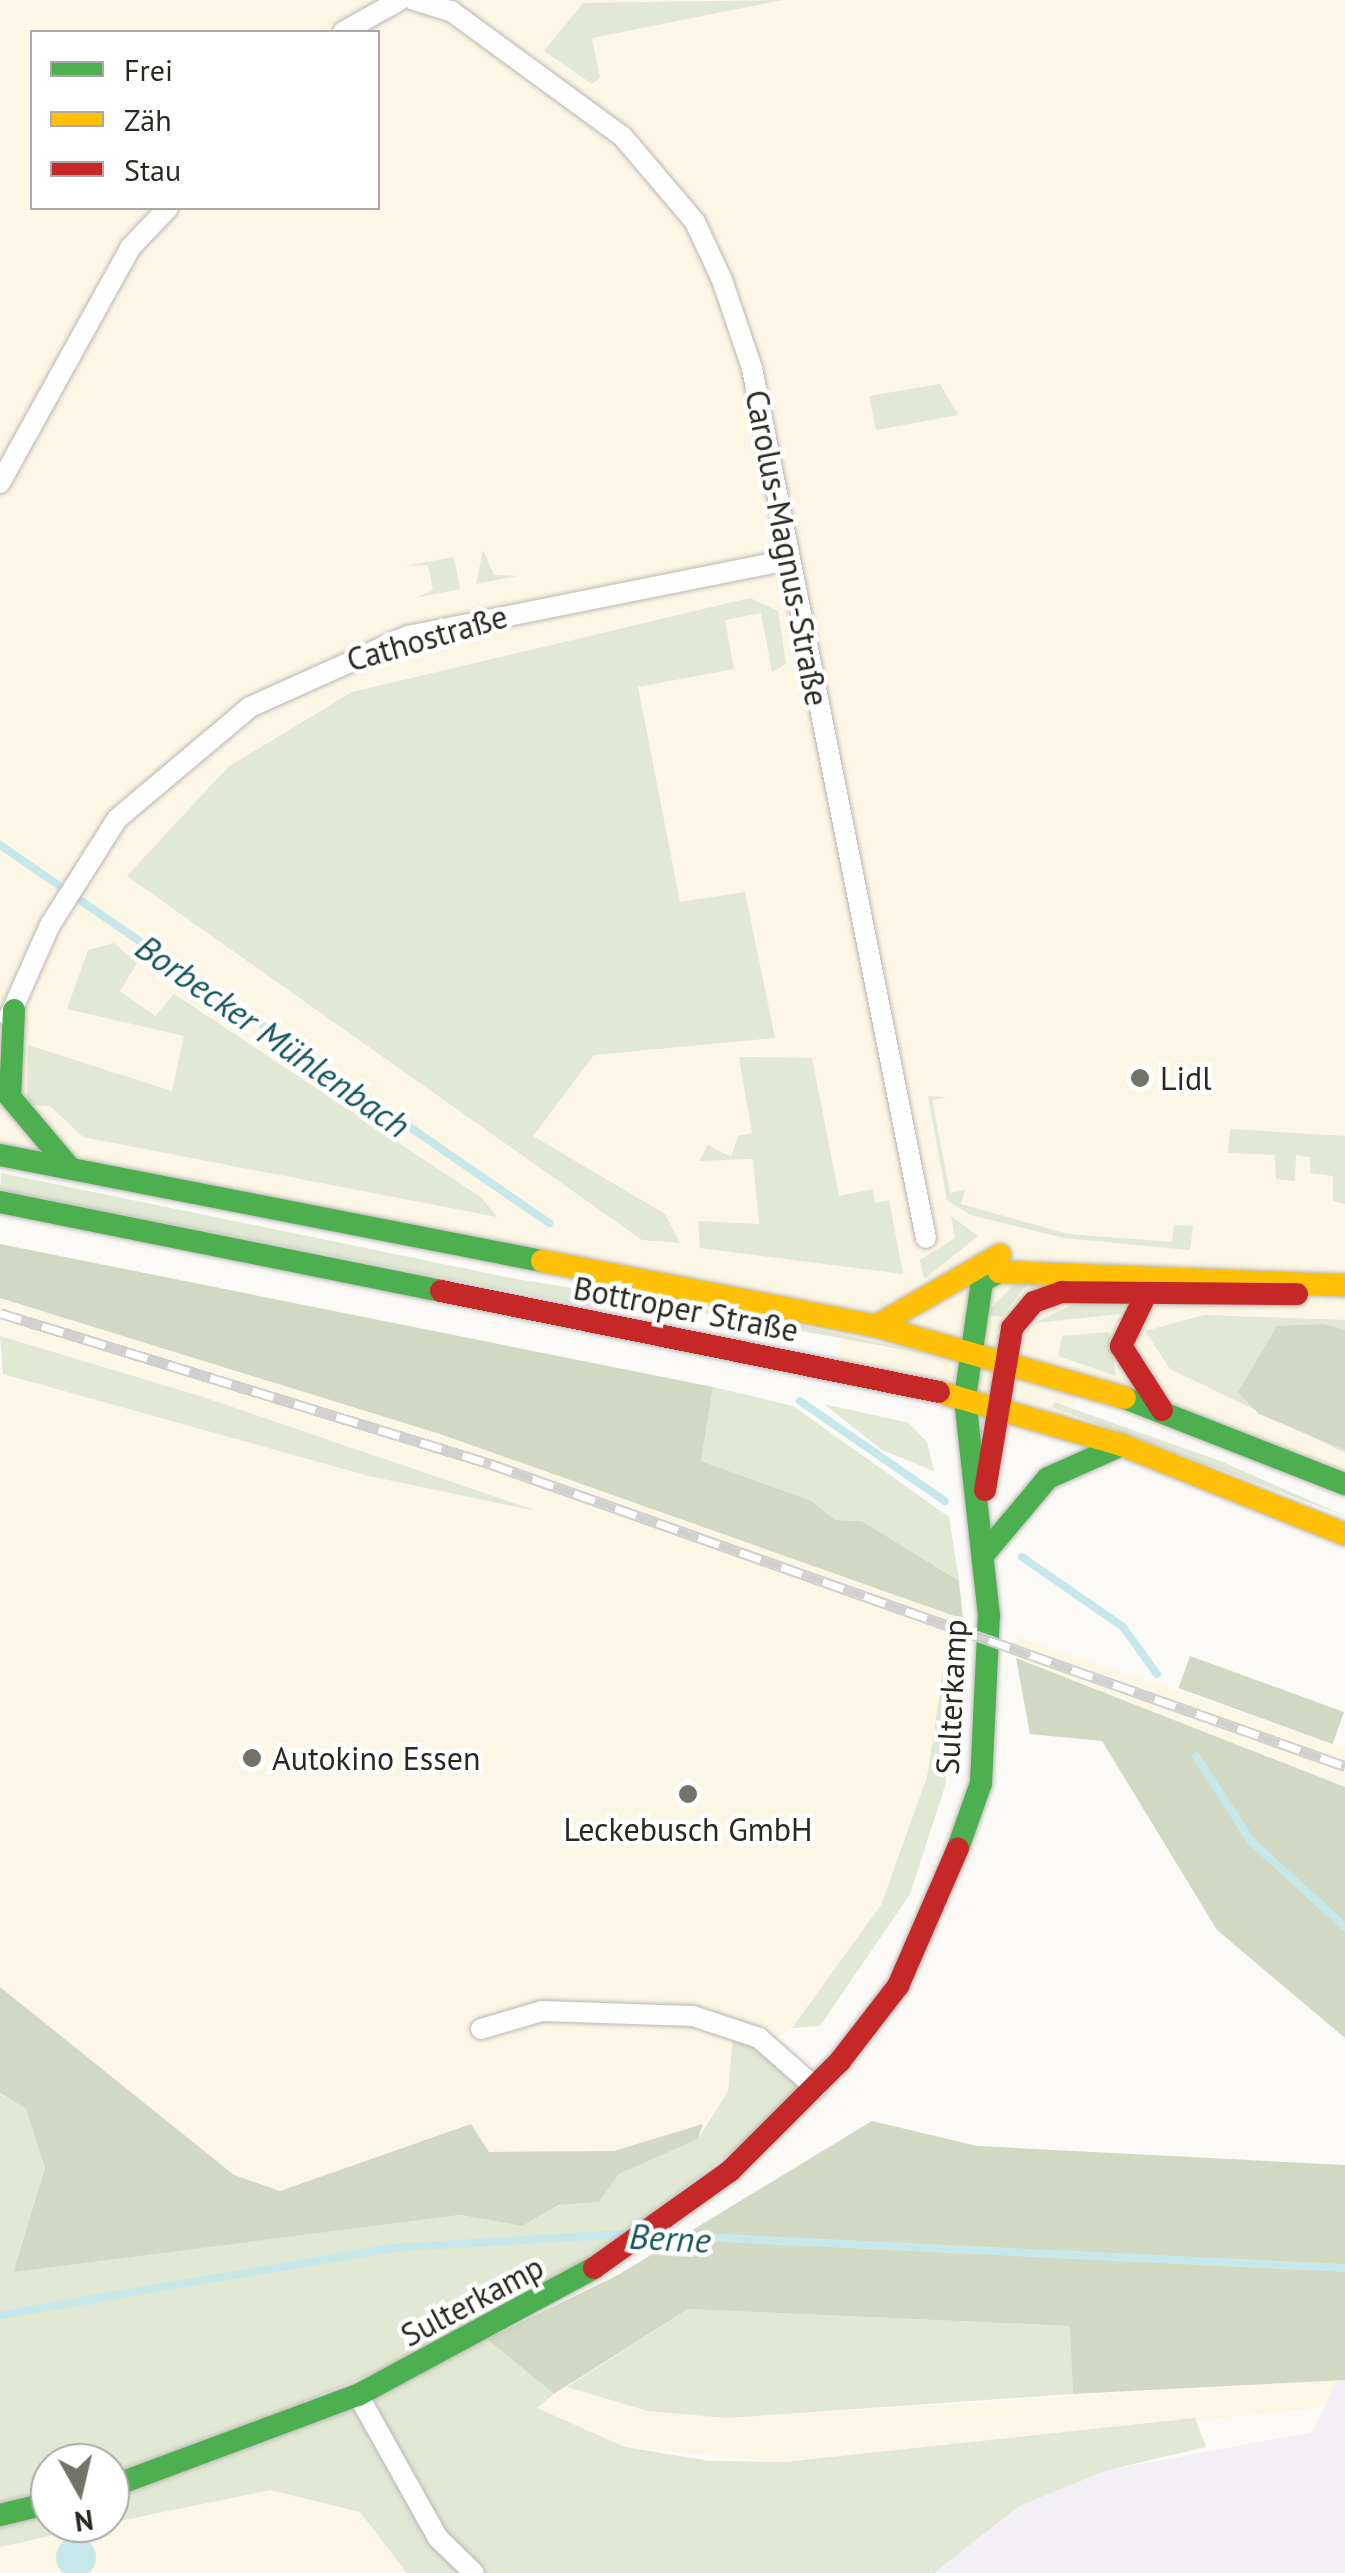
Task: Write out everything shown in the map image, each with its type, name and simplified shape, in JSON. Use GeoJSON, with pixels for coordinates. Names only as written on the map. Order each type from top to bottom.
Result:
{"type":"FeatureCollection","features":[{"type":"Feature","properties":{"kind":"street"},"geometry":{"type":"LineString","coordinates":[[347,30],[400,0]]}},
{"type":"Feature","properties":{"kind":"street","name":"Carolus-Magnus-Straße"},"geometry":{"type":"LineString","coordinates":[[414,0],[451,11],[596,113],[695,222],[752,368],[926,1238]]}},
{"type":"Feature","properties":{"kind":"street"},"geometry":{"type":"LineString","coordinates":[[0,482],[130,248],[166,210]]}},
{"type":"Feature","properties":{"kind":"street","name":"Cathostraße"},"geometry":{"type":"LineString","coordinates":[[0,1033],[75,879],[117,819],[194,748],[351,656],[470,622],[789,560]]}},
{"type":"Feature","properties":{"kind":"street"},"geometry":{"type":"LineString","coordinates":[[14,1010],[10,1097],[39,1142],[74,1171]]}},
{"type":"Feature","properties":{"kind":"street","name":"Bottroper Straße"},"geometry":{"type":"LineString","coordinates":[[0,1155],[876,1326],[1162,1410],[1345,1484]]}},
{"type":"Feature","properties":{"kind":"street","name":"Bottroper Straße"},"geometry":{"type":"LineString","coordinates":[[0,1202],[994,1405],[1122,1445],[1345,1534]]}},
{"type":"Feature","properties":{"kind":"street"},"geometry":{"type":"LineString","coordinates":[[876,1326],[994,1255],[1050,1268],[1345,1287]]}},
{"type":"Feature","properties":{"kind":"street","name":"Sulterkamp"},"geometry":{"type":"LineString","coordinates":[[130,2479],[358,2395],[482,2335],[611,2258],[681,2211],[816,2088],[898,1986],[934,1919],[981,1783],[985,1554],[982,1503],[965,1398],[968,1350],[982,1281],[1010,1267],[1050,1268]]}},
{"type":"Feature","properties":{"kind":"street","name":"Sulterkamp"},"geometry":{"type":"LineString","coordinates":[[982,1503],[994,1405],[1004,1361],[1021,1314],[1046,1296],[1257,1298],[1345,1287]]}},
{"type":"Feature","properties":{"kind":"street"},"geometry":{"type":"LineString","coordinates":[[1146,1294],[1121,1346],[1162,1410]]}},
{"type":"Feature","properties":{"kind":"street"},"geometry":{"type":"LineString","coordinates":[[985,1554],[1048,1478],[1122,1445]]}},
{"type":"Feature","properties":{"kind":"street"},"geometry":{"type":"LineString","coordinates":[[481,2029],[542,2012],[692,2016],[759,2038],[816,2088]]}},
{"type":"Feature","properties":{"kind":"street"},"geometry":{"type":"LineString","coordinates":[[358,2395],[438,2538],[474,2573]]}},
{"type":"Feature","properties":{"kind":"street"},"geometry":{"type":"LineString","coordinates":[[0,2515],[30,2508]]}},
{"type":"Feature","properties":{"kind":"shaded area"},"geometry":{"type":"Polygon","coordinates":[[[0,0],[1345,0],[1345,1489],[1074,1393],[1073,1427],[835,1368],[842,1335],[0,1143],[0,0]]]}},
{"type":"Feature","properties":{"kind":"shaded area"},"geometry":{"type":"Polygon","coordinates":[[[0,1298],[440,1434],[963,1619],[963,1640],[947,1646],[927,1777],[881,1905],[792,2028],[770,2042],[734,2038],[728,2091],[703,2124],[614,2151],[488,2152],[471,2124],[280,2191],[234,2176],[0,1987],[0,1372],[369,1476],[526,1508],[0,1336],[0,1298]]]}},
{"type":"Feature","properties":{"kind":"shaded area"},"geometry":{"type":"Polygon","coordinates":[[[1016,1637],[1345,1747],[1345,1787],[1016,1658],[1016,1637]]]}},
{"type":"Feature","properties":{"kind":"shaded area"},"geometry":{"type":"Polygon","coordinates":[[[1337,2379],[1328,2407],[785,2462],[625,2447],[536,2408],[567,2387],[648,2411],[727,2418],[1337,2379]]]}},
{"type":"Feature","properties":{"kind":"shaded area"},"geometry":{"type":"Polygon","coordinates":[[[1337,2379],[1345,2380],[1345,2573],[934,2573],[1019,2506],[1108,2470],[1313,2432],[1337,2379]]]}},
{"type":"Feature","properties":{"kind":"shaded area"},"geometry":{"type":"Polygon","coordinates":[[[270,2490],[360,2512],[407,2573],[0,2573],[0,2547],[30,2541],[130,2543],[130,2520],[270,2490]]]}},
{"type":"Feature","properties":{"kind":"green space"},"geometry":{"type":"Polygon","coordinates":[[[783,0],[592,38],[600,78],[592,84],[544,51],[583,3],[783,0]]]}},
{"type":"Feature","properties":{"kind":"green space"},"geometry":{"type":"Polygon","coordinates":[[[940,384],[958,415],[876,430],[869,396],[940,384]]]}},
{"type":"Feature","properties":{"kind":"green space"},"geometry":{"type":"Polygon","coordinates":[[[483,550],[494,575],[517,576],[476,584],[483,550]]]}},
{"type":"Feature","properties":{"kind":"green space"},"geometry":{"type":"Polygon","coordinates":[[[454,557],[460,589],[416,598],[433,590],[428,565],[406,566],[454,557]]]}},
{"type":"Feature","properties":{"kind":"green space"},"geometry":{"type":"Polygon","coordinates":[[[750,598],[778,611],[786,664],[772,672],[761,613],[725,620],[734,669],[638,687],[680,902],[745,892],[775,1038],[594,1055],[533,1136],[665,1214],[680,1243],[642,1240],[127,876],[228,767],[352,692],[750,598]]]}},
{"type":"Feature","properties":{"kind":"green space"},"geometry":{"type":"Polygon","coordinates":[[[114,943],[137,963],[120,991],[155,1016],[174,994],[482,1198],[497,1217],[83,1137],[50,1106],[27,1105],[28,1045],[172,1091],[184,1036],[67,1009],[88,950],[114,943]]]}},
{"type":"Feature","properties":{"kind":"green space"},"geometry":{"type":"Polygon","coordinates":[[[739,1057],[812,1058],[839,1196],[873,1189],[875,1203],[889,1200],[903,1274],[700,1248],[698,1221],[759,1224],[753,1159],[699,1161],[708,1145],[731,1157],[738,1136],[752,1133],[739,1057]]]}},
{"type":"Feature","properties":{"kind":"green space"},"geometry":{"type":"Polygon","coordinates":[[[928,1096],[946,1097],[932,1100],[950,1193],[965,1190],[961,1204],[1068,1234],[1172,1242],[1174,1225],[1193,1226],[1190,1250],[1064,1238],[970,1215],[947,1200],[928,1096]]]}},
{"type":"Feature","properties":{"kind":"green space"},"geometry":{"type":"Polygon","coordinates":[[[1230,1129],[1345,1136],[1345,1204],[1333,1201],[1333,1176],[1310,1173],[1310,1157],[1296,1155],[1295,1181],[1276,1179],[1275,1155],[1228,1153],[1230,1129]]]}},
{"type":"Feature","properties":{"kind":"green space"},"geometry":{"type":"Polygon","coordinates":[[[1,1173],[516,1279],[781,1321],[928,1354],[702,1313],[586,1306],[0,1190],[1,1173]]]}},
{"type":"Feature","properties":{"kind":"green space"},"geometry":{"type":"Polygon","coordinates":[[[951,1216],[978,1236],[924,1279],[920,1260],[955,1238],[951,1216]]]}},
{"type":"Feature","properties":{"kind":"green space"},"geometry":{"type":"Polygon","coordinates":[[[0,1244],[713,1387],[701,1461],[812,1501],[835,1520],[862,1521],[959,1581],[963,1619],[440,1434],[0,1298],[0,1244]]]}},
{"type":"Feature","properties":{"kind":"green space"},"geometry":{"type":"Polygon","coordinates":[[[1014,1284],[1026,1285],[1002,1317],[985,1315],[1014,1284]]]}},
{"type":"Feature","properties":{"kind":"green space"},"geometry":{"type":"Polygon","coordinates":[[[1078,1302],[1124,1303],[1120,1314],[1035,1323],[1078,1302]]]}},
{"type":"Feature","properties":{"kind":"green space"},"geometry":{"type":"Polygon","coordinates":[[[1204,1315],[1345,1320],[1345,1453],[1170,1369],[1145,1331],[1204,1315]]]}},
{"type":"Feature","properties":{"kind":"green space"},"geometry":{"type":"Polygon","coordinates":[[[1323,1324],[1345,1330],[1345,1450],[1259,1414],[1238,1392],[1277,1326],[1323,1324]]]}},
{"type":"Feature","properties":{"kind":"green space"},"geometry":{"type":"Polygon","coordinates":[[[1109,1332],[1116,1376],[1058,1356],[1062,1336],[1109,1332]]]}},
{"type":"Feature","properties":{"kind":"green space"},"geometry":{"type":"Polygon","coordinates":[[[0,1336],[200,1396],[537,1511],[369,1476],[3,1374],[0,1336]]]}},
{"type":"Feature","properties":{"kind":"green space"},"geometry":{"type":"Polygon","coordinates":[[[713,1387],[793,1406],[949,1517],[959,1581],[862,1521],[835,1520],[812,1501],[701,1461],[713,1387]]]}},
{"type":"Feature","properties":{"kind":"green space"},"geometry":{"type":"Polygon","coordinates":[[[1054,1402],[1223,1462],[1345,1516],[1052,1407],[1054,1402]]]}},
{"type":"Feature","properties":{"kind":"green space"},"geometry":{"type":"Polygon","coordinates":[[[824,1404],[909,1423],[927,1442],[934,1471],[882,1450],[824,1404]]]}},
{"type":"Feature","properties":{"kind":"green space"},"geometry":{"type":"Polygon","coordinates":[[[963,1640],[945,1786],[910,1894],[820,2026],[792,2028],[881,1905],[927,1777],[947,1645],[963,1640]]]}},
{"type":"Feature","properties":{"kind":"green space"},"geometry":{"type":"Polygon","coordinates":[[[1190,1656],[1344,1712],[1332,1744],[1178,1688],[1190,1656]]]}},
{"type":"Feature","properties":{"kind":"green space"},"geometry":{"type":"Polygon","coordinates":[[[1016,1658],[1345,1787],[1345,2038],[1217,1930],[1102,1741],[1030,1734],[1016,1658]]]}},
{"type":"Feature","properties":{"kind":"green space"},"geometry":{"type":"Polygon","coordinates":[[[0,1987],[234,2175],[280,2191],[471,2124],[489,2152],[614,2151],[703,2124],[698,2139],[619,2174],[599,2202],[559,2205],[522,2226],[460,2215],[13,2272],[45,2168],[26,2109],[0,2093],[0,1987]]]}},
{"type":"Feature","properties":{"kind":"green space"},"geometry":{"type":"Polygon","coordinates":[[[733,2038],[757,2040],[813,2089],[528,2308],[130,2476],[130,2443],[30,2443],[30,2505],[0,2512],[0,2094],[26,2109],[45,2168],[13,2271],[460,2215],[522,2226],[560,2205],[599,2202],[619,2174],[698,2139],[728,2091],[733,2038]]]}},
{"type":"Feature","properties":{"kind":"green space"},"geometry":{"type":"Polygon","coordinates":[[[872,2121],[977,2146],[1345,2165],[1345,2380],[1073,2394],[1070,2326],[688,2309],[554,2394],[487,2339],[618,2275],[872,2121]]]}},
{"type":"Feature","properties":{"kind":"green space"},"geometry":{"type":"Polygon","coordinates":[[[688,2309],[1071,2326],[1073,2394],[727,2418],[648,2411],[567,2387],[688,2309]]]}},
{"type":"Feature","properties":{"kind":"green space"},"geometry":{"type":"Polygon","coordinates":[[[487,2339],[554,2394],[537,2408],[625,2447],[710,2461],[785,2462],[1195,2418],[1206,2447],[1108,2470],[1019,2506],[934,2573],[484,2573],[442,2534],[365,2397],[487,2339]]]}},
{"type":"Feature","properties":{"kind":"green space"},"geometry":{"type":"Polygon","coordinates":[[[357,2399],[469,2573],[407,2573],[360,2512],[270,2490],[130,2519],[130,2483],[357,2399]]]}},
{"type":"Feature","properties":{"kind":"green space"},"geometry":{"type":"Polygon","coordinates":[[[30,2510],[30,2540],[0,2547],[0,2517],[30,2510]]]}},
{"type":"Feature","properties":{"kind":"water"},"geometry":{"type":"Polygon","coordinates":[[[62,2543],[90,2543],[96,2557],[95,2565],[86,2574],[66,2574],[57,2565],[57,2549],[62,2543]]]}},
{"type":"Feature","properties":{"kind":"waterway","name":"Borbecker Mühlenbach"},"geometry":{"type":"LineString","coordinates":[[0,845],[549,1223]]}},
{"type":"Feature","properties":{"kind":"waterway","name":"Borbecker Mühlenbach"},"geometry":{"type":"LineString","coordinates":[[800,1401],[945,1501]]}},
{"type":"Feature","properties":{"kind":"waterway","name":"Borbecker Mühlenbach"},"geometry":{"type":"LineString","coordinates":[[1022,1557],[1123,1627],[1157,1674]]}},
{"type":"Feature","properties":{"kind":"waterway","name":"Borbecker Mühlenbach"},"geometry":{"type":"LineString","coordinates":[[1196,1756],[1251,1841],[1345,1927]]}},
{"type":"Feature","properties":{"kind":"waterway","name":"Berne"},"geometry":{"type":"LineString","coordinates":[[0,2315],[393,2248],[624,2234]]}},
{"type":"Feature","properties":{"kind":"waterway","name":"Berne"},"geometry":{"type":"LineString","coordinates":[[658,2235],[1345,2268]]}},
{"type":"Feature","properties":{"kind":"railway"},"geometry":{"type":"LineString","coordinates":[[0,1313],[491,1464],[1345,1766]]}},
{"type":"Feature","properties":{"kind":"traffic: fast"},"geometry":{"type":"LineString","coordinates":[[14,1010],[10,1097],[70,1168]]}},
{"type":"Feature","properties":{"kind":"traffic: fast"},"geometry":{"type":"LineString","coordinates":[[0,1155],[542,1261]]}},
{"type":"Feature","properties":{"kind":"traffic: fast"},"geometry":{"type":"LineString","coordinates":[[0,1202],[441,1291]]}},
{"type":"Feature","properties":{"kind":"traffic: fast"},"geometry":{"type":"LineString","coordinates":[[958,1848],[981,1783],[989,1616],[965,1398],[982,1281],[999,1272]]}},
{"type":"Feature","properties":{"kind":"traffic: fast"},"geometry":{"type":"LineString","coordinates":[[1125,1398],[1345,1484]]}},
{"type":"Feature","properties":{"kind":"traffic: fast"},"geometry":{"type":"LineString","coordinates":[[985,1553],[1048,1478],[1122,1445]]}},
{"type":"Feature","properties":{"kind":"traffic: fast"},"geometry":{"type":"LineString","coordinates":[[130,2480],[358,2395],[594,2268]]}},
{"type":"Feature","properties":{"kind":"traffic: fast"},"geometry":{"type":"LineString","coordinates":[[0,2515],[30,2508]]}},
{"type":"Feature","properties":{"kind":"traffic: slow"},"geometry":{"type":"LineString","coordinates":[[876,1326],[1000,1255]]}},
{"type":"Feature","properties":{"kind":"traffic: slow"},"geometry":{"type":"LineString","coordinates":[[542,1261],[876,1326],[1125,1398]]}},
{"type":"Feature","properties":{"kind":"traffic: slow"},"geometry":{"type":"LineString","coordinates":[[999,1272],[1345,1285]]}},
{"type":"Feature","properties":{"kind":"traffic: slow"},"geometry":{"type":"LineString","coordinates":[[939,1392],[1122,1445],[1345,1534]]}},
{"type":"Feature","properties":{"kind":"traffic: jam"},"geometry":{"type":"LineString","coordinates":[[441,1291],[939,1392]]}},
{"type":"Feature","properties":{"kind":"traffic: jam"},"geometry":{"type":"LineString","coordinates":[[985,1490],[1012,1328],[1034,1302],[1062,1292],[1297,1294]]}},
{"type":"Feature","properties":{"kind":"traffic: jam"},"geometry":{"type":"LineString","coordinates":[[1146,1294],[1121,1346],[1162,1410]]}},
{"type":"Feature","properties":{"kind":"traffic: jam"},"geometry":{"type":"LineString","coordinates":[[594,2268],[730,2171],[840,2061],[898,1986],[958,1848]]}},
{"type":"Feature","properties":{"kind":"place","name":"Lidl"},"geometry":{"type":"Point","coordinates":[1140,1078]}},
{"type":"Feature","properties":{"kind":"place","name":"Autokino Essen"},"geometry":{"type":"Point","coordinates":[252,1758]}},
{"type":"Feature","properties":{"kind":"place","name":"Leckebusch GmbH"},"geometry":{"type":"Point","coordinates":[688,1794]}}]}
